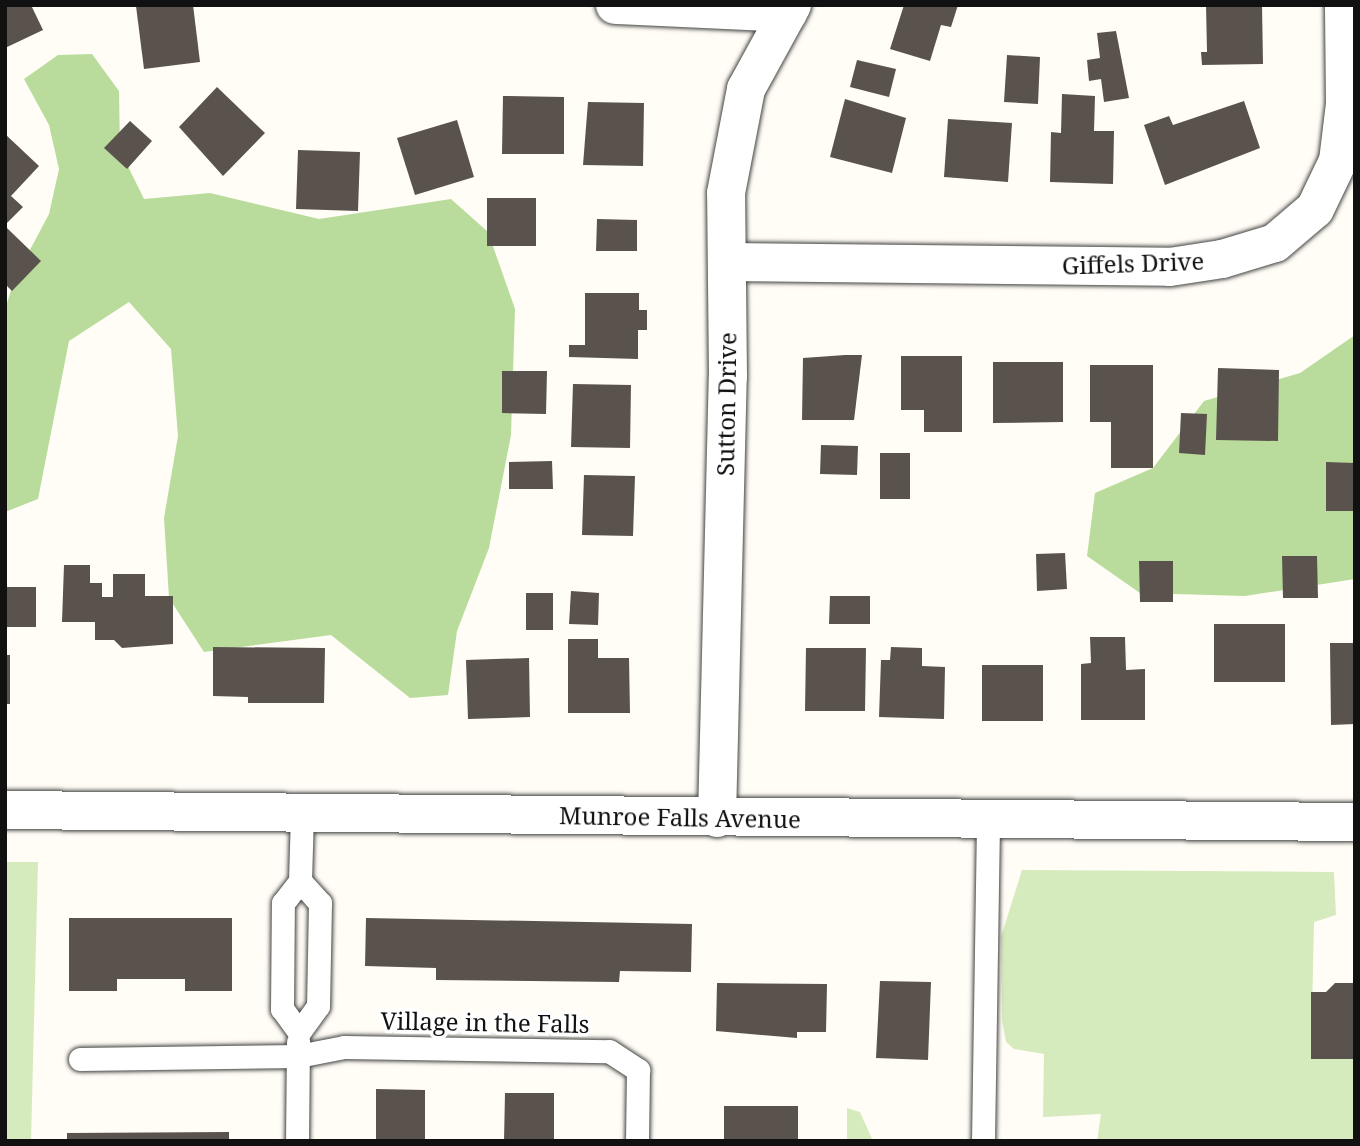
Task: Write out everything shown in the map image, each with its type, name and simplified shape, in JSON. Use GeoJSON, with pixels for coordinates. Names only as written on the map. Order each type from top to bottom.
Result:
{"type":"FeatureCollection","features":[{"type":"Feature","properties":{"kind":"street"},"geometry":{"type":"LineString","coordinates":[[615,5],[790,9]]}},
{"type":"Feature","properties":{"kind":"street","name":"Giffels Drive"},"geometry":{"type":"LineString","coordinates":[[727,262],[1170,267],[1222,259],[1275,243],[1315,209],[1338,161],[1345,104],[1344,5]]}},
{"type":"Feature","properties":{"kind":"street","name":"Sutton Drive"},"geometry":{"type":"LineString","coordinates":[[717,818],[731,142],[746,89],[790,9]]}},
{"type":"Feature","properties":{"kind":"street","name":"Munroe Falls Avenue"},"geometry":{"type":"LineString","coordinates":[[5,810],[988,821],[1355,822]]}},
{"type":"Feature","properties":{"kind":"lane"},"geometry":{"type":"LineString","coordinates":[[299,1032],[282,1009],[282,930],[283,903],[300,881],[302,813]]}},
{"type":"Feature","properties":{"kind":"lane"},"geometry":{"type":"LineString","coordinates":[[983,1141],[988,821]]}},
{"type":"Feature","properties":{"kind":"lane"},"geometry":{"type":"LineString","coordinates":[[297,1141],[299,1032],[318,1006],[320,903],[300,881]]}},
{"type":"Feature","properties":{"kind":"lane","name":"Village in the Falls"},"geometry":{"type":"LineString","coordinates":[[80,1059],[298,1056],[344,1047],[609,1051],[638,1070],[636,1141]]}},
{"type":"Feature","properties":{"kind":"green space"},"geometry":{"type":"Polygon","coordinates":[[[92,54],[119,91],[120,150],[144,199],[210,193],[319,219],[451,199],[488,232],[515,309],[511,435],[489,548],[457,631],[448,695],[410,698],[331,635],[204,652],[169,598],[164,518],[178,436],[171,349],[129,302],[69,341],[38,499],[5,512],[5,309],[15,278],[49,214],[59,169],[49,125],[24,79],[58,55],[92,54]]]}},
{"type":"Feature","properties":{"kind":"green space"},"geometry":{"type":"Polygon","coordinates":[[[1355,335],[1355,579],[1245,596],[1140,593],[1087,556],[1095,493],[1153,468],[1204,401],[1300,373],[1355,335]]]}},
{"type":"Feature","properties":{"kind":"green space"},"geometry":{"type":"Polygon","coordinates":[[[5,862],[38,862],[31,1141],[5,1141],[5,862]]]}},
{"type":"Feature","properties":{"kind":"green space"},"geometry":{"type":"Polygon","coordinates":[[[1022,870],[1334,872],[1336,915],[1314,922],[1311,1059],[1355,1059],[1355,1141],[1097,1141],[1101,1114],[1043,1117],[1044,1054],[1014,1049],[1006,1042],[1002,1020],[1001,937],[1022,870]]]}},
{"type":"Feature","properties":{"kind":"green space"},"geometry":{"type":"Polygon","coordinates":[[[847,1108],[860,1112],[873,1141],[847,1141],[847,1108]]]}},
{"type":"Feature","properties":{"kind":"building"},"geometry":{"type":"Polygon","coordinates":[[[5,5],[31,5],[43,30],[5,48],[5,5]]]}},
{"type":"Feature","properties":{"kind":"building"},"geometry":{"type":"Polygon","coordinates":[[[193,5],[200,62],[144,69],[136,6],[193,5]]]}},
{"type":"Feature","properties":{"kind":"building"},"geometry":{"type":"Polygon","coordinates":[[[904,5],[958,5],[951,27],[941,25],[930,61],[890,49],[904,5]]]}},
{"type":"Feature","properties":{"kind":"building"},"geometry":{"type":"Polygon","coordinates":[[[1206,5],[1262,5],[1263,64],[1202,65],[1201,52],[1207,52],[1206,5]]]}},
{"type":"Feature","properties":{"kind":"building"},"geometry":{"type":"Polygon","coordinates":[[[1116,31],[1129,98],[1104,102],[1101,79],[1089,81],[1087,60],[1100,58],[1097,33],[1116,31]]]}},
{"type":"Feature","properties":{"kind":"building"},"geometry":{"type":"Polygon","coordinates":[[[1007,55],[1040,57],[1038,104],[1004,102],[1007,55]]]}},
{"type":"Feature","properties":{"kind":"building"},"geometry":{"type":"Polygon","coordinates":[[[857,60],[896,69],[889,97],[850,87],[857,60]]]}},
{"type":"Feature","properties":{"kind":"building"},"geometry":{"type":"Polygon","coordinates":[[[217,87],[265,133],[223,176],[179,127],[217,87]]]}},
{"type":"Feature","properties":{"kind":"building"},"geometry":{"type":"Polygon","coordinates":[[[1062,94],[1095,96],[1094,131],[1114,131],[1113,184],[1050,182],[1051,132],[1061,133],[1062,94]]]}},
{"type":"Feature","properties":{"kind":"building"},"geometry":{"type":"Polygon","coordinates":[[[503,96],[564,97],[564,154],[502,154],[503,96]]]}},
{"type":"Feature","properties":{"kind":"building"},"geometry":{"type":"Polygon","coordinates":[[[845,99],[906,118],[892,173],[830,157],[845,99]]]}},
{"type":"Feature","properties":{"kind":"building"},"geometry":{"type":"Polygon","coordinates":[[[1244,101],[1260,148],[1165,185],[1144,125],[1169,116],[1173,125],[1244,101]]]}},
{"type":"Feature","properties":{"kind":"building"},"geometry":{"type":"Polygon","coordinates":[[[588,102],[644,103],[643,166],[583,165],[588,102]]]}},
{"type":"Feature","properties":{"kind":"building"},"geometry":{"type":"Polygon","coordinates":[[[948,119],[1012,123],[1008,182],[944,177],[948,119]]]}},
{"type":"Feature","properties":{"kind":"building"},"geometry":{"type":"Polygon","coordinates":[[[457,120],[474,177],[415,195],[397,138],[457,120]]]}},
{"type":"Feature","properties":{"kind":"building"},"geometry":{"type":"Polygon","coordinates":[[[130,121],[152,141],[127,169],[104,148],[130,121]]]}},
{"type":"Feature","properties":{"kind":"building"},"geometry":{"type":"Polygon","coordinates":[[[5,134],[39,166],[11,196],[23,207],[5,225],[5,134]]]}},
{"type":"Feature","properties":{"kind":"building"},"geometry":{"type":"Polygon","coordinates":[[[298,150],[360,152],[358,211],[296,209],[298,150]]]}},
{"type":"Feature","properties":{"kind":"building"},"geometry":{"type":"Polygon","coordinates":[[[487,198],[536,198],[536,246],[487,246],[487,198]]]}},
{"type":"Feature","properties":{"kind":"building"},"geometry":{"type":"Polygon","coordinates":[[[597,219],[637,220],[637,251],[596,251],[597,219]]]}},
{"type":"Feature","properties":{"kind":"building"},"geometry":{"type":"Polygon","coordinates":[[[7,228],[41,261],[12,291],[5,284],[7,228]]]}},
{"type":"Feature","properties":{"kind":"building"},"geometry":{"type":"Polygon","coordinates":[[[585,293],[639,293],[639,310],[647,310],[647,330],[638,330],[638,359],[569,357],[569,345],[585,345],[585,293]]]}},
{"type":"Feature","properties":{"kind":"building"},"geometry":{"type":"Polygon","coordinates":[[[862,355],[854,420],[802,420],[803,358],[862,355]]]}},
{"type":"Feature","properties":{"kind":"building"},"geometry":{"type":"Polygon","coordinates":[[[901,356],[962,356],[962,432],[924,432],[924,410],[901,410],[901,356]]]}},
{"type":"Feature","properties":{"kind":"building"},"geometry":{"type":"Polygon","coordinates":[[[993,362],[1063,362],[1063,422],[993,423],[993,362]]]}},
{"type":"Feature","properties":{"kind":"building"},"geometry":{"type":"Polygon","coordinates":[[[1090,365],[1153,365],[1153,468],[1111,468],[1111,422],[1090,422],[1090,365]]]}},
{"type":"Feature","properties":{"kind":"building"},"geometry":{"type":"Polygon","coordinates":[[[1218,368],[1279,370],[1278,441],[1216,440],[1218,368]]]}},
{"type":"Feature","properties":{"kind":"building"},"geometry":{"type":"Polygon","coordinates":[[[502,371],[547,371],[546,414],[502,413],[502,371]]]}},
{"type":"Feature","properties":{"kind":"building"},"geometry":{"type":"Polygon","coordinates":[[[573,384],[631,385],[630,448],[571,447],[573,384]]]}},
{"type":"Feature","properties":{"kind":"building"},"geometry":{"type":"Polygon","coordinates":[[[1181,413],[1207,414],[1205,455],[1179,453],[1181,413]]]}},
{"type":"Feature","properties":{"kind":"building"},"geometry":{"type":"Polygon","coordinates":[[[821,445],[858,446],[857,475],[820,474],[821,445]]]}},
{"type":"Feature","properties":{"kind":"building"},"geometry":{"type":"Polygon","coordinates":[[[880,453],[910,453],[910,499],[880,499],[880,453]]]}},
{"type":"Feature","properties":{"kind":"building"},"geometry":{"type":"Polygon","coordinates":[[[552,461],[553,489],[509,489],[509,462],[552,461]]]}},
{"type":"Feature","properties":{"kind":"building"},"geometry":{"type":"Polygon","coordinates":[[[1326,462],[1355,463],[1355,511],[1326,511],[1326,462]]]}},
{"type":"Feature","properties":{"kind":"building"},"geometry":{"type":"Polygon","coordinates":[[[584,475],[635,476],[633,536],[582,535],[584,475]]]}},
{"type":"Feature","properties":{"kind":"building"},"geometry":{"type":"Polygon","coordinates":[[[1065,553],[1067,589],[1037,591],[1036,554],[1065,553]]]}},
{"type":"Feature","properties":{"kind":"building"},"geometry":{"type":"Polygon","coordinates":[[[1282,556],[1317,556],[1318,598],[1283,598],[1282,556]]]}},
{"type":"Feature","properties":{"kind":"building"},"geometry":{"type":"Polygon","coordinates":[[[1139,561],[1173,561],[1173,602],[1140,602],[1139,561]]]}},
{"type":"Feature","properties":{"kind":"building"},"geometry":{"type":"Polygon","coordinates":[[[64,565],[90,565],[90,583],[102,583],[102,597],[113,597],[113,574],[145,574],[145,596],[173,596],[173,644],[122,648],[114,640],[95,640],[95,622],[62,622],[64,565]]]}},
{"type":"Feature","properties":{"kind":"building"},"geometry":{"type":"Polygon","coordinates":[[[5,587],[36,587],[36,627],[5,627],[5,587]]]}},
{"type":"Feature","properties":{"kind":"building"},"geometry":{"type":"Polygon","coordinates":[[[571,591],[599,593],[598,625],[569,624],[571,591]]]}},
{"type":"Feature","properties":{"kind":"building"},"geometry":{"type":"Polygon","coordinates":[[[526,593],[553,593],[553,630],[526,630],[526,593]]]}},
{"type":"Feature","properties":{"kind":"building"},"geometry":{"type":"Polygon","coordinates":[[[830,596],[870,596],[870,624],[829,624],[830,596]]]}},
{"type":"Feature","properties":{"kind":"building"},"geometry":{"type":"Polygon","coordinates":[[[1214,624],[1285,624],[1285,682],[1214,682],[1214,624]]]}},
{"type":"Feature","properties":{"kind":"building"},"geometry":{"type":"Polygon","coordinates":[[[1090,637],[1125,637],[1126,670],[1145,669],[1145,720],[1081,720],[1081,664],[1091,663],[1090,637]]]}},
{"type":"Feature","properties":{"kind":"building"},"geometry":{"type":"Polygon","coordinates":[[[568,639],[598,639],[598,658],[629,658],[630,713],[568,713],[568,639]]]}},
{"type":"Feature","properties":{"kind":"building"},"geometry":{"type":"Polygon","coordinates":[[[1330,643],[1355,643],[1355,724],[1331,725],[1330,643]]]}},
{"type":"Feature","properties":{"kind":"building"},"geometry":{"type":"Polygon","coordinates":[[[213,647],[325,648],[324,703],[248,703],[248,697],[213,696],[213,647]]]}},
{"type":"Feature","properties":{"kind":"building"},"geometry":{"type":"Polygon","coordinates":[[[891,647],[922,648],[922,666],[945,667],[944,719],[879,717],[881,660],[890,660],[891,647]]]}},
{"type":"Feature","properties":{"kind":"building"},"geometry":{"type":"Polygon","coordinates":[[[806,648],[866,648],[865,711],[805,711],[806,648]]]}},
{"type":"Feature","properties":{"kind":"building"},"geometry":{"type":"Polygon","coordinates":[[[5,655],[10,655],[10,704],[5,704],[5,655]]]}},
{"type":"Feature","properties":{"kind":"building"},"geometry":{"type":"Polygon","coordinates":[[[529,658],[530,717],[468,719],[466,660],[529,658]]]}},
{"type":"Feature","properties":{"kind":"building"},"geometry":{"type":"Polygon","coordinates":[[[982,665],[1043,665],[1043,721],[982,721],[982,665]]]}},
{"type":"Feature","properties":{"kind":"building"},"geometry":{"type":"Polygon","coordinates":[[[69,918],[232,918],[232,991],[185,991],[185,979],[117,979],[117,991],[69,991],[69,918]]]}},
{"type":"Feature","properties":{"kind":"building"},"geometry":{"type":"Polygon","coordinates":[[[366,918],[692,924],[691,972],[620,971],[619,982],[436,980],[436,968],[365,966],[366,918]]]}},
{"type":"Feature","properties":{"kind":"building"},"geometry":{"type":"Polygon","coordinates":[[[880,981],[931,982],[928,1060],[876,1058],[880,981]]]}},
{"type":"Feature","properties":{"kind":"building"},"geometry":{"type":"Polygon","coordinates":[[[717,983],[827,984],[826,1032],[797,1032],[797,1038],[716,1031],[717,983]]]}},
{"type":"Feature","properties":{"kind":"building"},"geometry":{"type":"Polygon","coordinates":[[[1335,983],[1355,983],[1355,1059],[1311,1059],[1311,992],[1326,992],[1335,983]]]}},
{"type":"Feature","properties":{"kind":"building"},"geometry":{"type":"Polygon","coordinates":[[[376,1089],[425,1090],[425,1141],[376,1141],[376,1089]]]}},
{"type":"Feature","properties":{"kind":"building"},"geometry":{"type":"Polygon","coordinates":[[[505,1093],[554,1093],[554,1141],[504,1141],[505,1093]]]}},
{"type":"Feature","properties":{"kind":"building"},"geometry":{"type":"Polygon","coordinates":[[[724,1106],[798,1106],[798,1141],[724,1141],[724,1106]]]}},
{"type":"Feature","properties":{"kind":"building"},"geometry":{"type":"Polygon","coordinates":[[[229,1132],[229,1141],[67,1141],[67,1133],[229,1132]]]}}]}
